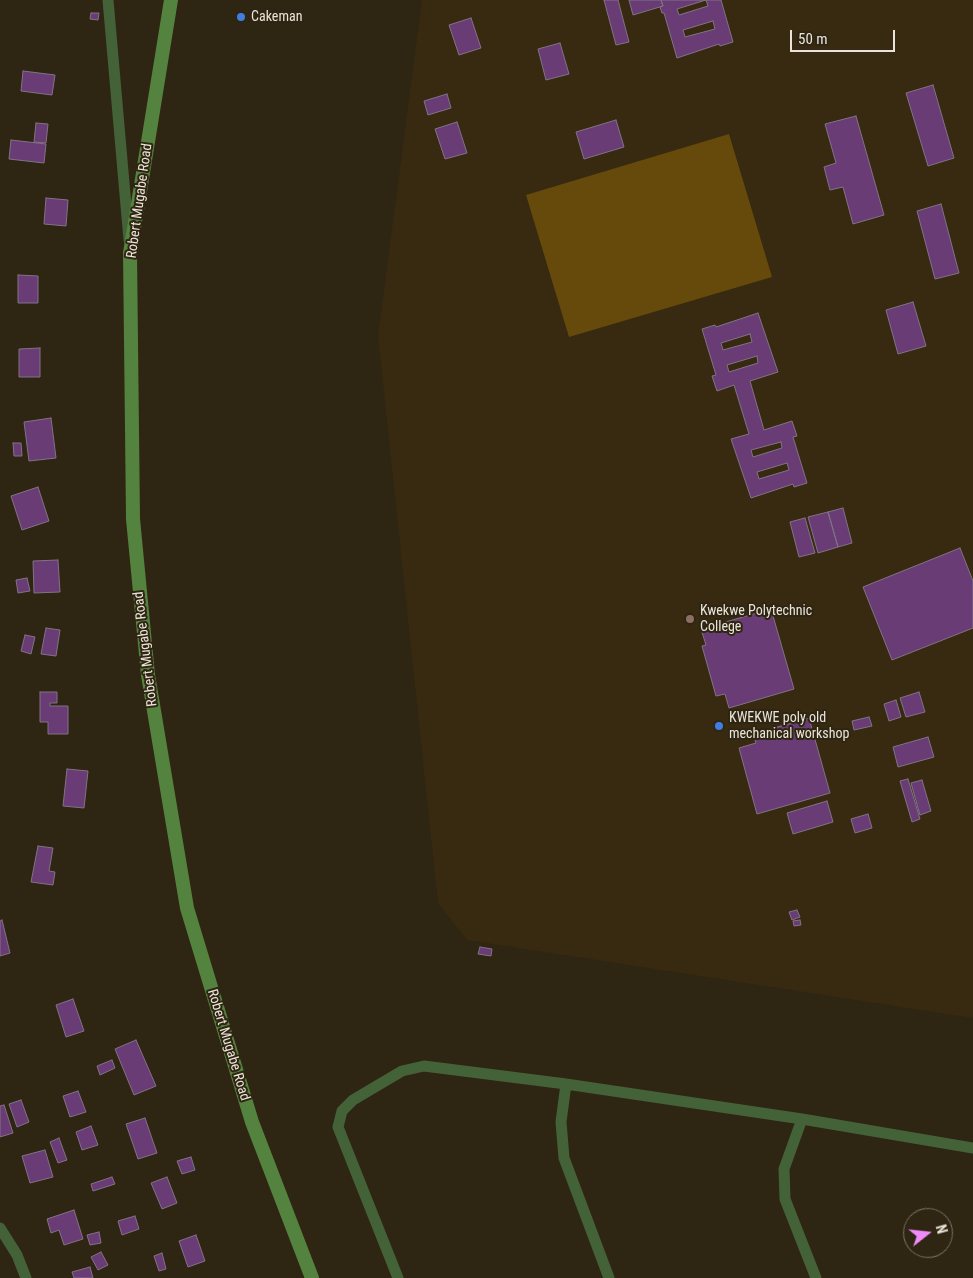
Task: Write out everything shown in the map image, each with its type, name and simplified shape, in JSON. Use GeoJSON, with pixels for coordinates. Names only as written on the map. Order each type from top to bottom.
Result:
{"type":"FeatureCollection","features":[{"type":"Feature","properties":{"kind":"main road","name":"Robert Mugabe Road"},"geometry":{"type":"LineString","coordinates":[[171,0],[130,253],[133,519],[141,615],[148,675],[186,908],[252,1122],[312,1278]]}},
{"type":"Feature","properties":{"kind":"street"},"geometry":{"type":"LineString","coordinates":[[108,0],[130,253]]}},
{"type":"Feature","properties":{"kind":"street"},"geometry":{"type":"LineString","coordinates":[[398,1278],[338,1128],[342,1111],[354,1100],[402,1070],[424,1066],[566,1084],[802,1119],[973,1148]]}},
{"type":"Feature","properties":{"kind":"street"},"geometry":{"type":"LineString","coordinates":[[566,1084],[561,1122],[564,1158],[609,1278]]}},
{"type":"Feature","properties":{"kind":"street"},"geometry":{"type":"LineString","coordinates":[[802,1119],[784,1169],[785,1199],[816,1278]]}},
{"type":"Feature","properties":{"kind":"street"},"geometry":{"type":"LineString","coordinates":[[0,1228],[17,1255],[26,1278]]}},
{"type":"Feature","properties":{"kind":"shaded area","name":"Kwekwe Polytechnic College"},"geometry":{"type":"Polygon","coordinates":[[[422,0],[973,0],[973,1018],[467,940],[438,903],[378,336],[422,0]]]}},
{"type":"Feature","properties":{"kind":"shaded area"},"geometry":{"type":"Polygon","coordinates":[[[729,134],[772,277],[569,337],[526,195],[729,134]]]}},
{"type":"Feature","properties":{"kind":"building"},"geometry":{"type":"Polygon","coordinates":[[[604,0],[618,0],[629,42],[616,45],[604,0]]]}},
{"type":"Feature","properties":{"kind":"building"},"geometry":{"type":"Polygon","coordinates":[[[629,0],[661,0],[663,6],[633,15],[629,0]]]}},
{"type":"Feature","properties":{"kind":"building"},"geometry":{"type":"Polygon","coordinates":[[[661,0],[706,0],[721,0],[733,42],[720,46],[719,44],[677,58],[664,13],[662,13],[660,7],[663,6],[661,0]],[[706,0],[677,9],[679,15],[708,6],[706,0]],[[713,21],[683,30],[685,37],[715,29],[713,21]]]}},
{"type":"Feature","properties":{"kind":"building"},"geometry":{"type":"Polygon","coordinates":[[[91,13],[99,13],[98,20],[90,19],[91,13]]]}},
{"type":"Feature","properties":{"kind":"building"},"geometry":{"type":"Polygon","coordinates":[[[471,18],[481,48],[459,55],[449,25],[471,18]]]}},
{"type":"Feature","properties":{"kind":"building"},"geometry":{"type":"Polygon","coordinates":[[[560,43],[569,74],[546,80],[538,49],[560,43]]]}},
{"type":"Feature","properties":{"kind":"building"},"geometry":{"type":"Polygon","coordinates":[[[23,71],[55,75],[52,95],[21,91],[23,71]]]}},
{"type":"Feature","properties":{"kind":"building"},"geometry":{"type":"Polygon","coordinates":[[[933,85],[954,158],[928,166],[906,93],[933,85]]]}},
{"type":"Feature","properties":{"kind":"building"},"geometry":{"type":"Polygon","coordinates":[[[447,94],[451,108],[428,115],[424,101],[447,94]]]}},
{"type":"Feature","properties":{"kind":"building"},"geometry":{"type":"Polygon","coordinates":[[[856,116],[884,215],[853,224],[843,187],[830,190],[824,167],[836,163],[825,124],[856,116]]]}},
{"type":"Feature","properties":{"kind":"building"},"geometry":{"type":"Polygon","coordinates":[[[616,120],[624,147],[584,159],[576,132],[616,120]]]}},
{"type":"Feature","properties":{"kind":"building"},"geometry":{"type":"Polygon","coordinates":[[[457,122],[467,153],[445,159],[435,129],[457,122]]]}},
{"type":"Feature","properties":{"kind":"building"},"geometry":{"type":"Polygon","coordinates":[[[36,123],[48,124],[46,143],[34,142],[36,123]]]}},
{"type":"Feature","properties":{"kind":"building"},"geometry":{"type":"Polygon","coordinates":[[[11,140],[46,144],[44,163],[9,159],[11,140]]]}},
{"type":"Feature","properties":{"kind":"building"},"geometry":{"type":"Polygon","coordinates":[[[46,198],[68,200],[66,226],[44,224],[46,198]]]}},
{"type":"Feature","properties":{"kind":"building"},"geometry":{"type":"Polygon","coordinates":[[[941,204],[959,273],[935,279],[917,211],[941,204]]]}},
{"type":"Feature","properties":{"kind":"building"},"geometry":{"type":"Polygon","coordinates":[[[18,275],[38,276],[38,303],[18,303],[18,275]]]}},
{"type":"Feature","properties":{"kind":"building"},"geometry":{"type":"Polygon","coordinates":[[[913,302],[926,346],[898,354],[886,310],[913,302]]]}},
{"type":"Feature","properties":{"kind":"building"},"geometry":{"type":"Polygon","coordinates":[[[758,313],[778,372],[750,381],[764,430],[792,421],[797,436],[793,437],[807,483],[794,487],[793,484],[751,498],[731,439],[749,434],[734,385],[717,391],[712,376],[716,375],[702,329],[715,325],[716,327],[758,313]],[[750,334],[721,343],[723,350],[752,342],[750,334]],[[757,356],[727,365],[729,372],[758,363],[757,356]],[[781,442],[751,450],[753,457],[782,448],[781,442]],[[787,463],[757,472],[759,479],[789,470],[787,463]]]}},
{"type":"Feature","properties":{"kind":"building"},"geometry":{"type":"Polygon","coordinates":[[[40,348],[40,377],[19,377],[19,349],[40,348]]]}},
{"type":"Feature","properties":{"kind":"building"},"geometry":{"type":"Polygon","coordinates":[[[51,418],[56,458],[29,461],[24,422],[51,418]]]}},
{"type":"Feature","properties":{"kind":"building"},"geometry":{"type":"Polygon","coordinates":[[[13,443],[21,443],[22,456],[14,456],[13,443]]]}},
{"type":"Feature","properties":{"kind":"building"},"geometry":{"type":"Polygon","coordinates":[[[38,487],[49,521],[22,530],[11,496],[38,487]]]}},
{"type":"Feature","properties":{"kind":"building"},"geometry":{"type":"Polygon","coordinates":[[[843,508],[852,543],[838,547],[828,512],[843,508]]]}},
{"type":"Feature","properties":{"kind":"building"},"geometry":{"type":"Polygon","coordinates":[[[828,512],[838,547],[818,553],[808,517],[828,512]]]}},
{"type":"Feature","properties":{"kind":"building"},"geometry":{"type":"Polygon","coordinates":[[[805,518],[815,553],[799,557],[790,522],[805,518]]]}},
{"type":"Feature","properties":{"kind":"building"},"geometry":{"type":"Polygon","coordinates":[[[960,548],[973,581],[973,628],[892,660],[863,587],[960,548]]]}},
{"type":"Feature","properties":{"kind":"building"},"geometry":{"type":"Polygon","coordinates":[[[58,560],[60,592],[34,593],[33,561],[58,560]]]}},
{"type":"Feature","properties":{"kind":"building"},"geometry":{"type":"Polygon","coordinates":[[[27,578],[30,591],[18,593],[16,580],[27,578]]]}},
{"type":"Feature","properties":{"kind":"building"},"geometry":{"type":"Polygon","coordinates":[[[771,609],[794,689],[729,708],[725,694],[716,696],[702,646],[706,645],[701,629],[771,609]]]}},
{"type":"Feature","properties":{"kind":"building"},"geometry":{"type":"Polygon","coordinates":[[[46,628],[60,630],[56,656],[41,654],[46,628]]]}},
{"type":"Feature","properties":{"kind":"building"},"geometry":{"type":"Polygon","coordinates":[[[25,635],[35,637],[31,654],[21,651],[25,635]]]}},
{"type":"Feature","properties":{"kind":"building"},"geometry":{"type":"Polygon","coordinates":[[[40,692],[57,692],[57,703],[50,703],[50,706],[68,706],[68,734],[48,734],[48,722],[40,722],[40,692]]]}},
{"type":"Feature","properties":{"kind":"building"},"geometry":{"type":"Polygon","coordinates":[[[919,692],[925,712],[906,717],[900,698],[919,692]]]}},
{"type":"Feature","properties":{"kind":"building"},"geometry":{"type":"Polygon","coordinates":[[[896,700],[901,717],[889,721],[884,704],[896,700]]]}},
{"type":"Feature","properties":{"kind":"building"},"geometry":{"type":"Polygon","coordinates":[[[869,717],[872,726],[854,730],[852,721],[869,717]]]}},
{"type":"Feature","properties":{"kind":"building"},"geometry":{"type":"Polygon","coordinates":[[[809,718],[830,793],[757,814],[739,748],[756,743],[753,734],[809,718]]]}},
{"type":"Feature","properties":{"kind":"building"},"geometry":{"type":"Polygon","coordinates":[[[928,737],[934,757],[898,767],[893,747],[928,737]]]}},
{"type":"Feature","properties":{"kind":"building"},"geometry":{"type":"Polygon","coordinates":[[[67,769],[88,771],[84,808],[63,806],[67,769]]]}},
{"type":"Feature","properties":{"kind":"building"},"geometry":{"type":"Polygon","coordinates":[[[908,779],[920,819],[912,822],[900,781],[908,779]]]}},
{"type":"Feature","properties":{"kind":"building"},"geometry":{"type":"Polygon","coordinates":[[[922,780],[931,811],[920,815],[911,783],[922,780]]]}},
{"type":"Feature","properties":{"kind":"building"},"geometry":{"type":"Polygon","coordinates":[[[827,801],[833,822],[793,834],[787,813],[827,801]]]}},
{"type":"Feature","properties":{"kind":"building"},"geometry":{"type":"Polygon","coordinates":[[[868,814],[872,828],[855,833],[851,819],[868,814]]]}},
{"type":"Feature","properties":{"kind":"building"},"geometry":{"type":"Polygon","coordinates":[[[38,846],[53,848],[49,871],[55,872],[53,885],[31,882],[38,846]]]}},
{"type":"Feature","properties":{"kind":"building"},"geometry":{"type":"Polygon","coordinates":[[[797,910],[800,917],[792,920],[789,912],[797,910]]]}},
{"type":"Feature","properties":{"kind":"building"},"geometry":{"type":"Polygon","coordinates":[[[2,920],[10,953],[0,956],[0,921],[2,920]]]}},
{"type":"Feature","properties":{"kind":"building"},"geometry":{"type":"Polygon","coordinates":[[[800,920],[801,925],[794,926],[793,921],[800,920]]]}},
{"type":"Feature","properties":{"kind":"building"},"geometry":{"type":"Polygon","coordinates":[[[480,947],[492,949],[491,956],[478,954],[480,947]]]}},
{"type":"Feature","properties":{"kind":"building"},"geometry":{"type":"Polygon","coordinates":[[[73,999],[84,1031],[66,1037],[56,1005],[73,999]]]}},
{"type":"Feature","properties":{"kind":"building"},"geometry":{"type":"Polygon","coordinates":[[[136,1040],[156,1086],[134,1095],[115,1049],[136,1040]]]}},
{"type":"Feature","properties":{"kind":"building"},"geometry":{"type":"Polygon","coordinates":[[[112,1060],[115,1068],[100,1075],[97,1066],[112,1060]]]}},
{"type":"Feature","properties":{"kind":"building"},"geometry":{"type":"Polygon","coordinates":[[[78,1091],[86,1112],[70,1117],[63,1096],[78,1091]]]}},
{"type":"Feature","properties":{"kind":"building"},"geometry":{"type":"Polygon","coordinates":[[[21,1100],[29,1122],[17,1127],[9,1104],[21,1100]]]}},
{"type":"Feature","properties":{"kind":"building"},"geometry":{"type":"Polygon","coordinates":[[[4,1105],[13,1133],[0,1137],[0,1106],[4,1105]]]}},
{"type":"Feature","properties":{"kind":"building"},"geometry":{"type":"Polygon","coordinates":[[[145,1118],[157,1153],[138,1159],[126,1124],[145,1118]]]}},
{"type":"Feature","properties":{"kind":"building"},"geometry":{"type":"Polygon","coordinates":[[[91,1126],[98,1145],[82,1150],[76,1132],[91,1126]]]}},
{"type":"Feature","properties":{"kind":"building"},"geometry":{"type":"Polygon","coordinates":[[[59,1138],[67,1160],[58,1163],[50,1142],[59,1138]]]}},
{"type":"Feature","properties":{"kind":"building"},"geometry":{"type":"Polygon","coordinates":[[[45,1150],[53,1177],[30,1183],[22,1156],[45,1150]]]}},
{"type":"Feature","properties":{"kind":"building"},"geometry":{"type":"Polygon","coordinates":[[[191,1157],[195,1170],[182,1174],[177,1161],[191,1157]]]}},
{"type":"Feature","properties":{"kind":"building"},"geometry":{"type":"Polygon","coordinates":[[[112,1177],[115,1184],[93,1191],[91,1184],[112,1177]]]}},
{"type":"Feature","properties":{"kind":"building"},"geometry":{"type":"Polygon","coordinates":[[[167,1177],[177,1203],[162,1209],[151,1183],[167,1177]]]}},
{"type":"Feature","properties":{"kind":"building"},"geometry":{"type":"Polygon","coordinates":[[[74,1210],[83,1239],[64,1245],[59,1230],[51,1233],[47,1219],[74,1210]]]}},
{"type":"Feature","properties":{"kind":"building"},"geometry":{"type":"Polygon","coordinates":[[[135,1216],[139,1229],[122,1235],[118,1221],[135,1216]]]}},
{"type":"Feature","properties":{"kind":"building"},"geometry":{"type":"Polygon","coordinates":[[[99,1232],[101,1243],[90,1245],[87,1235],[99,1232]]]}},
{"type":"Feature","properties":{"kind":"building"},"geometry":{"type":"Polygon","coordinates":[[[196,1235],[205,1261],[188,1267],[179,1241],[196,1235]]]}},
{"type":"Feature","properties":{"kind":"building"},"geometry":{"type":"Polygon","coordinates":[[[101,1252],[108,1265],[98,1270],[91,1257],[101,1252]]]}},
{"type":"Feature","properties":{"kind":"building"},"geometry":{"type":"Polygon","coordinates":[[[162,1253],[166,1269],[159,1271],[154,1256],[162,1253]]]}},
{"type":"Feature","properties":{"kind":"building"},"geometry":{"type":"Polygon","coordinates":[[[90,1267],[93,1278],[74,1278],[72,1272],[90,1267]]]}},
{"type":"Feature","properties":{"kind":"place","name":"Cakeman"},"geometry":{"type":"Point","coordinates":[241,17]}},
{"type":"Feature","properties":{"kind":"place","name":"Kwekwe Polytechnic College"},"geometry":{"type":"Point","coordinates":[690,619]}},
{"type":"Feature","properties":{"kind":"place","name":"KWEKWE poly old mechanical workshop"},"geometry":{"type":"Point","coordinates":[719,726]}}]}
